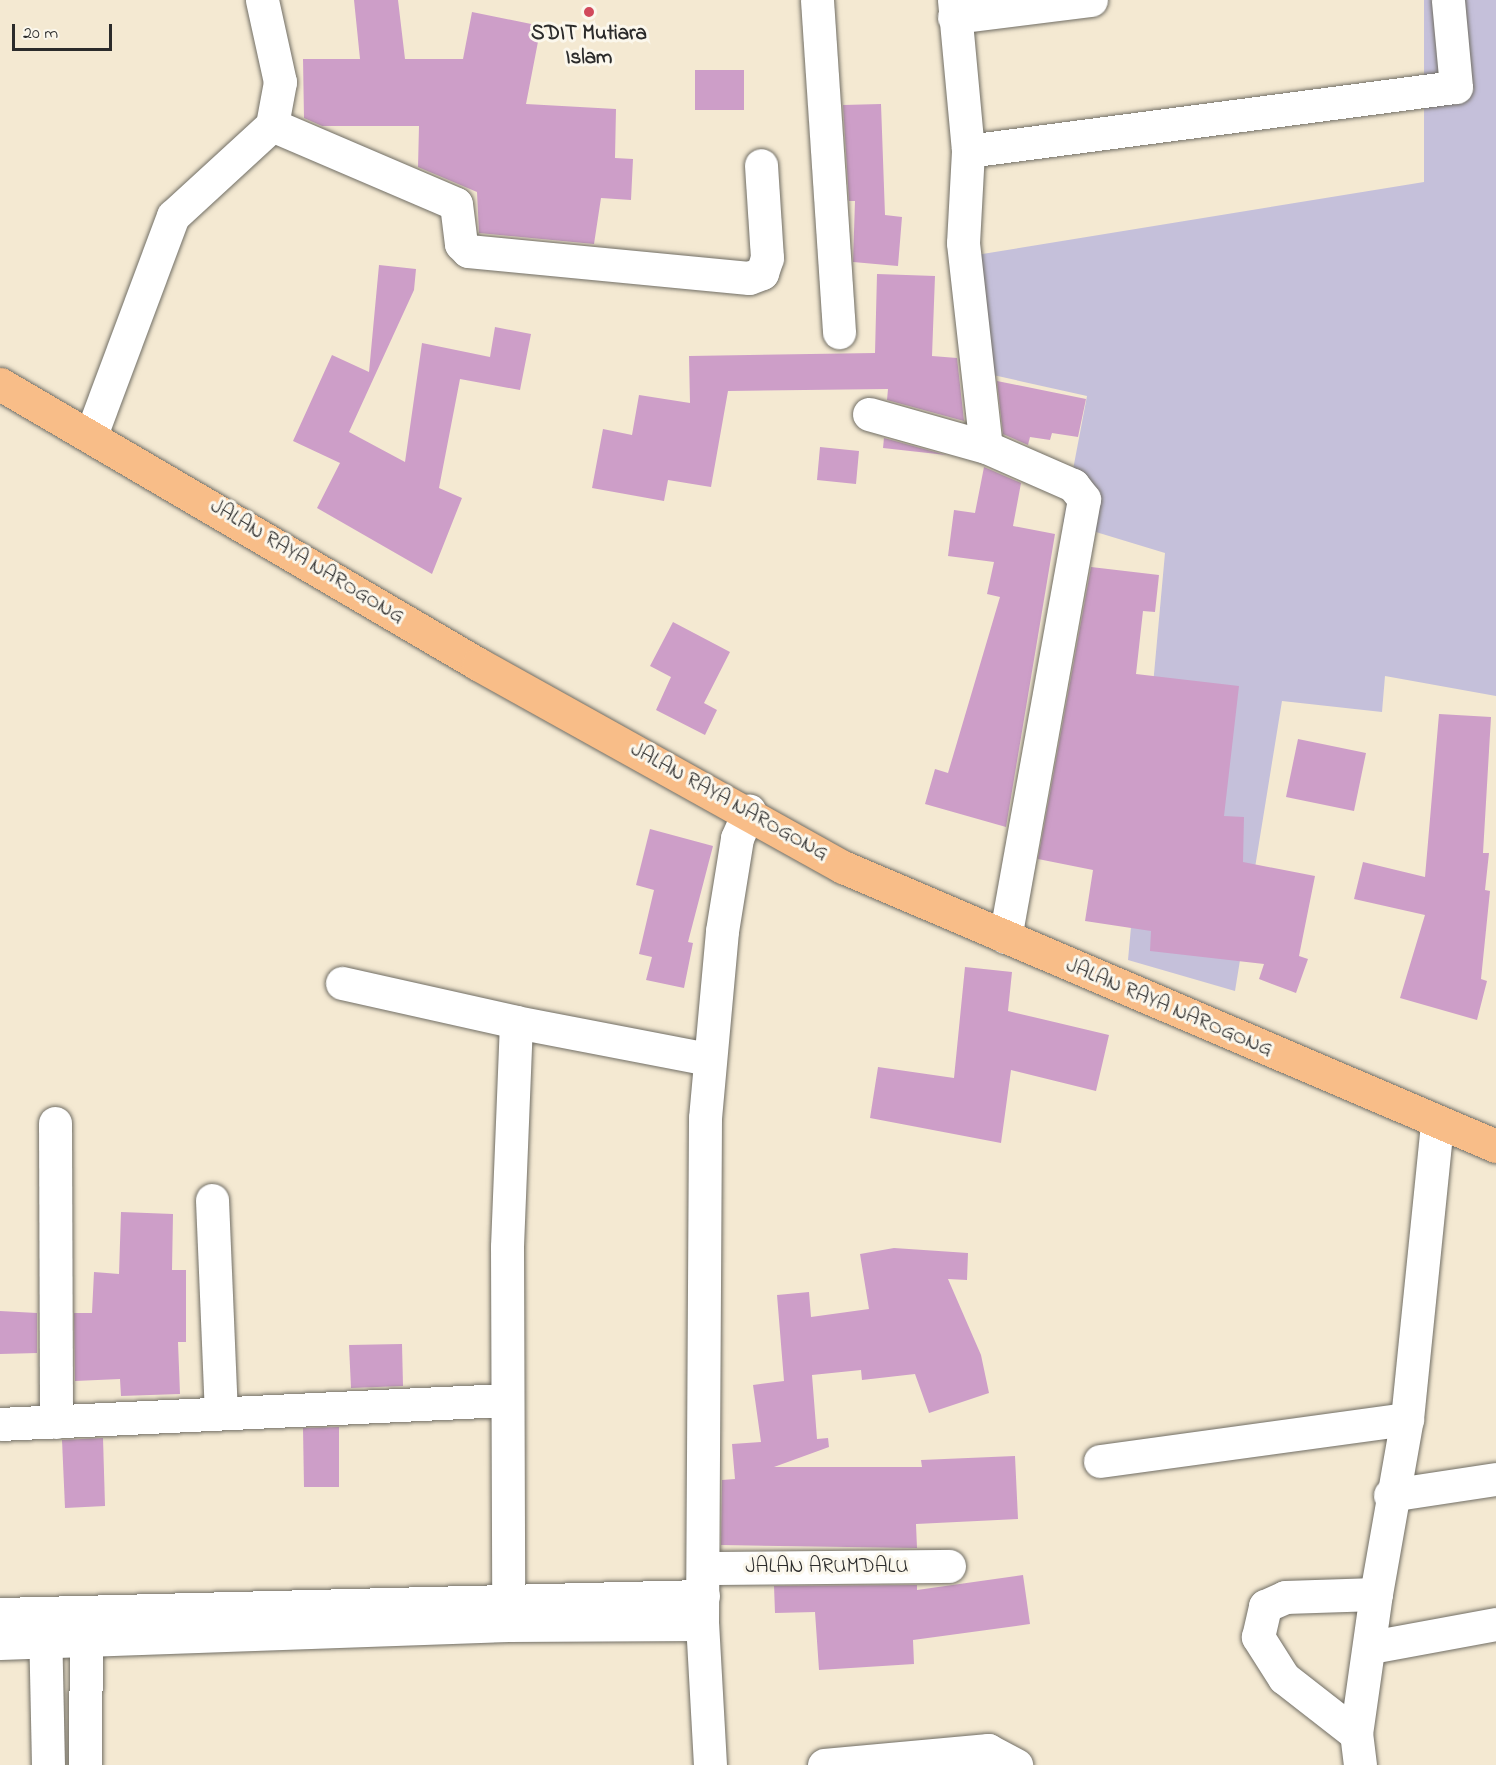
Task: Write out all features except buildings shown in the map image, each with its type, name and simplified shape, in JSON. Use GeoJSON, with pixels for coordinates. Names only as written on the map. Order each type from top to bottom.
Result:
{"type":"FeatureCollection","features":[{"type":"Feature","properties":{"kind":"main road","name":"JALAN RAYA NAROGONG"},"geometry":{"type":"LineString","coordinates":[[0,384],[91,435],[478,664],[749,812],[843,867],[1437,1123],[1496,1146]]}},
{"type":"Feature","properties":{"kind":"street"},"geometry":{"type":"LineString","coordinates":[[91,435],[173,216],[272,125],[280,82],[262,0]]}},
{"type":"Feature","properties":{"kind":"street"},"geometry":{"type":"LineString","coordinates":[[817,0],[839,332]]}},
{"type":"Feature","properties":{"kind":"street"},"geometry":{"type":"LineString","coordinates":[[986,447],[963,243],[968,151],[954,9],[1091,0]]}},
{"type":"Feature","properties":{"kind":"street"},"geometry":{"type":"LineString","coordinates":[[968,151],[1456,87],[1448,0]]}},
{"type":"Feature","properties":{"kind":"street"},"geometry":{"type":"LineString","coordinates":[[272,125],[456,204],[461,244],[468,251],[749,278],[762,273],[767,258],[761,165]]}},
{"type":"Feature","properties":{"kind":"street"},"geometry":{"type":"LineString","coordinates":[[869,414],[986,447],[1074,484],[1084,499],[1005,937]]}},
{"type":"Feature","properties":{"kind":"street"},"geometry":{"type":"LineString","coordinates":[[710,1765],[703,1596],[709,1059],[737,838],[749,812]]}},
{"type":"Feature","properties":{"kind":"street"},"geometry":{"type":"LineString","coordinates":[[342,983],[516,1022],[709,1059]]}},
{"type":"Feature","properties":{"kind":"street"},"geometry":{"type":"LineString","coordinates":[[509,1612],[506,1400],[516,1022]]}},
{"type":"Feature","properties":{"kind":"street"},"geometry":{"type":"LineString","coordinates":[[55,1123],[56,1422]]}},
{"type":"Feature","properties":{"kind":"street"},"geometry":{"type":"LineString","coordinates":[[1358,1749],[1390,1495],[1407,1419],[1437,1123]]}},
{"type":"Feature","properties":{"kind":"street"},"geometry":{"type":"LineString","coordinates":[[212,1200],[221,1413]]}},
{"type":"Feature","properties":{"kind":"street"},"geometry":{"type":"LineString","coordinates":[[0,1424],[506,1400]]}},
{"type":"Feature","properties":{"kind":"street"},"geometry":{"type":"LineString","coordinates":[[1100,1461],[1407,1419]]}},
{"type":"Feature","properties":{"kind":"street"},"geometry":{"type":"LineString","coordinates":[[1390,1495],[1496,1479]]}},
{"type":"Feature","properties":{"kind":"street","name":"JALAN ARUMDALU"},"geometry":{"type":"LineString","coordinates":[[45,1629],[509,1612],[703,1596],[949,1566]]}},
{"type":"Feature","properties":{"kind":"street"},"geometry":{"type":"LineString","coordinates":[[1358,1749],[1284,1678],[1258,1637],[1265,1606],[1285,1597],[1376,1594]]}},
{"type":"Feature","properties":{"kind":"street"},"geometry":{"type":"LineString","coordinates":[[0,1614],[45,1629]]}},
{"type":"Feature","properties":{"kind":"street"},"geometry":{"type":"LineString","coordinates":[[1371,1647],[1496,1624]]}},
{"type":"Feature","properties":{"kind":"street"},"geometry":{"type":"LineString","coordinates":[[86,1628],[86,1765]]}},
{"type":"Feature","properties":{"kind":"street"},"geometry":{"type":"LineString","coordinates":[[0,1643],[45,1629]]}},
{"type":"Feature","properties":{"kind":"street"},"geometry":{"type":"LineString","coordinates":[[45,1629],[48,1765]]}},
{"type":"Feature","properties":{"kind":"street"},"geometry":{"type":"LineString","coordinates":[[824,1765],[988,1750],[1012,1758],[1016,1765]]}},
{"type":"Feature","properties":{"kind":"shaded area"},"geometry":{"type":"Polygon","coordinates":[[[1424,0],[1496,0],[1496,696],[1385,676],[1382,712],[1282,701],[1235,991],[1128,960],[1165,553],[1063,522],[1087,396],[966,369],[964,257],[1424,182],[1424,0]]]}},
{"type":"Feature","properties":{"kind":"place","name":"SDIT Mutiara Islam"},"geometry":{"type":"Point","coordinates":[589,12]}}]}
